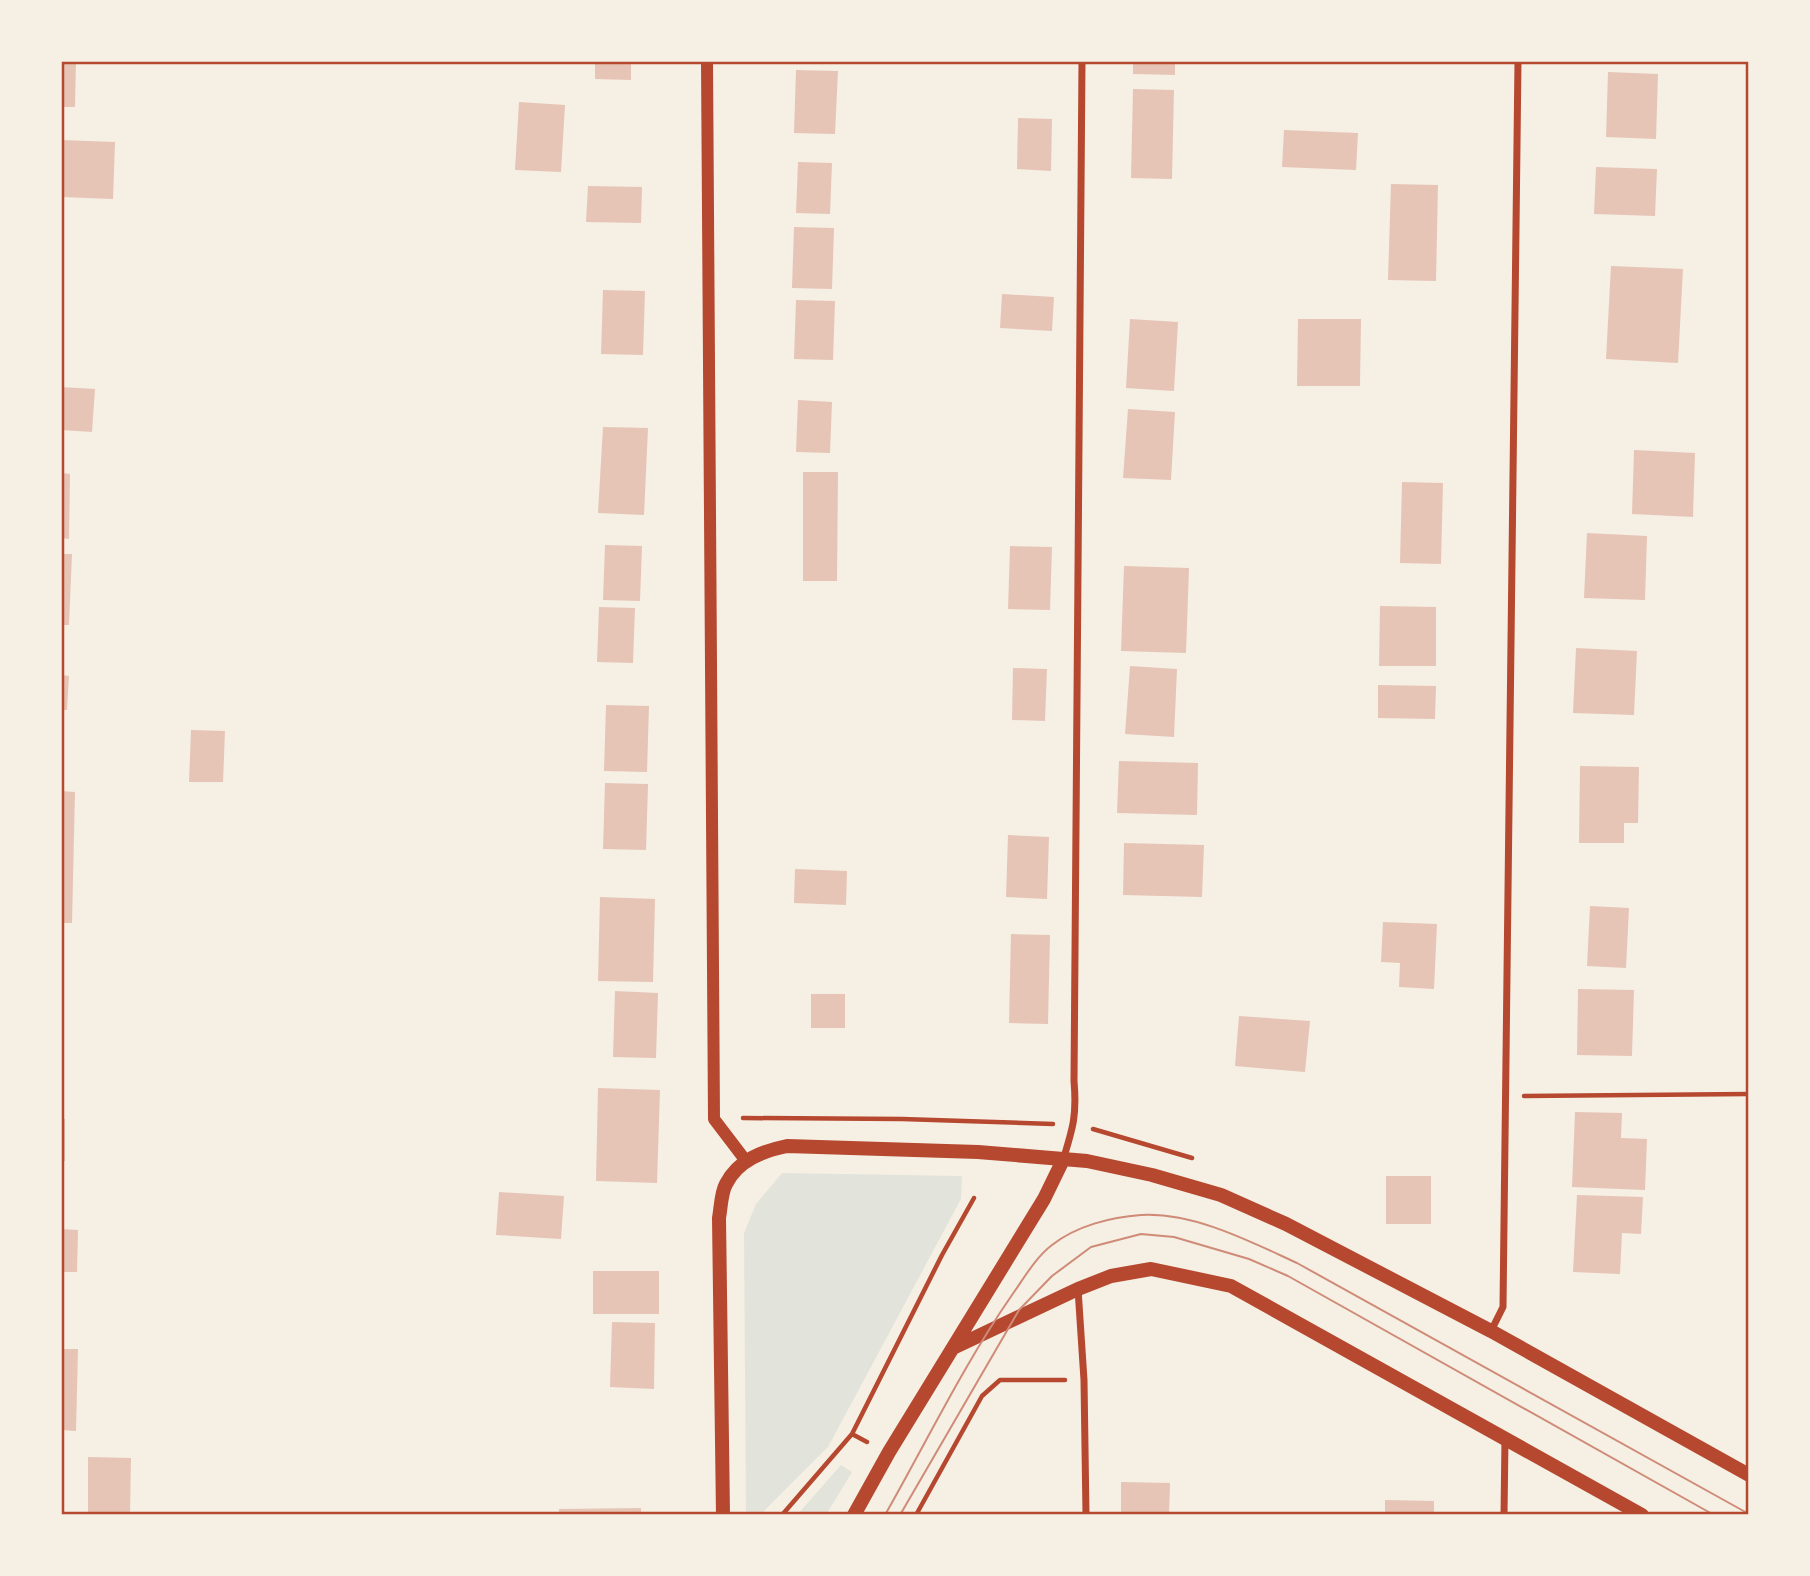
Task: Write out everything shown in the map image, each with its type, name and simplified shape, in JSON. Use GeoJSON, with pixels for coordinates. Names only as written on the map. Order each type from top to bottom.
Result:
{"type":"FeatureCollection","features":[{"type":"Feature","properties":{"kind":"main road"},"geometry":{"type":"LineString","coordinates":[[723,1515],[719,1217],[726,1184],[746,1161],[767,1151],[787,1146],[978,1152],[1087,1161],[1139,1172],[1221,1195],[1286,1224],[1491,1331],[1749,1475]]}},
{"type":"Feature","properties":{"kind":"main road"},"geometry":{"type":"LineString","coordinates":[[854,1515],[1044,1199],[1063,1160]]}},
{"type":"Feature","properties":{"kind":"main road"},"geometry":{"type":"LineString","coordinates":[[953,1348],[1111,1276],[1151,1269],[1231,1286],[1642,1515]]}},
{"type":"Feature","properties":{"kind":"street"},"geometry":{"type":"LineString","coordinates":[[707,61],[714,1119],[746,1161]]}},
{"type":"Feature","properties":{"kind":"street"},"geometry":{"type":"LineString","coordinates":[[1063,1160],[1075,1124],[1082,61]]}},
{"type":"Feature","properties":{"kind":"street"},"geometry":{"type":"LineString","coordinates":[[1491,1331],[1503,1307],[1518,61]]}},
{"type":"Feature","properties":{"kind":"street"},"geometry":{"type":"LineString","coordinates":[[1079,1289],[1084,1380],[1086,1515]]}},
{"type":"Feature","properties":{"kind":"street"},"geometry":{"type":"LineString","coordinates":[[1504,1515],[1505,1438]]}},
{"type":"Feature","properties":{"kind":"path"},"geometry":{"type":"LineString","coordinates":[[1506,1096],[1749,1094]]}},
{"type":"Feature","properties":{"kind":"path"},"geometry":{"type":"LineString","coordinates":[[782,1515],[852,1434],[942,1255],[974,1198]]}},
{"type":"Feature","properties":{"kind":"path"},"geometry":{"type":"LineString","coordinates":[[916,1515],[982,1396],[1000,1380],[1084,1380]]}},
{"type":"Feature","properties":{"kind":"shaded area"},"geometry":{"type":"Polygon","coordinates":[[[782,1173],[962,1176],[961,1199],[828,1447],[760,1515],[746,1515],[744,1233],[756,1204],[782,1173]]]}},
{"type":"Feature","properties":{"kind":"shaded area"},"geometry":{"type":"Polygon","coordinates":[[[841,1465],[852,1472],[826,1515],[797,1515],[841,1465]]]}},
{"type":"Feature","properties":{"kind":"building"},"geometry":{"type":"Polygon","coordinates":[[[61,61],[76,61],[75,107],[61,107],[61,61]]]}},
{"type":"Feature","properties":{"kind":"building"},"geometry":{"type":"Polygon","coordinates":[[[595,61],[631,61],[631,80],[595,79],[595,61]]]}},
{"type":"Feature","properties":{"kind":"building"},"geometry":{"type":"Polygon","coordinates":[[[1133,61],[1175,61],[1175,75],[1133,74],[1133,61]]]}},
{"type":"Feature","properties":{"kind":"building"},"geometry":{"type":"Polygon","coordinates":[[[796,70],[838,71],[835,134],[794,133],[796,70]]]}},
{"type":"Feature","properties":{"kind":"building"},"geometry":{"type":"Polygon","coordinates":[[[1608,72],[1658,74],[1656,139],[1606,137],[1608,72]]]}},
{"type":"Feature","properties":{"kind":"building"},"geometry":{"type":"Polygon","coordinates":[[[1133,89],[1174,90],[1172,179],[1131,178],[1133,89]]]}},
{"type":"Feature","properties":{"kind":"building"},"geometry":{"type":"Polygon","coordinates":[[[519,102],[565,105],[561,172],[515,170],[519,102]]]}},
{"type":"Feature","properties":{"kind":"building"},"geometry":{"type":"Polygon","coordinates":[[[1018,118],[1052,119],[1051,171],[1017,169],[1018,118]]]}},
{"type":"Feature","properties":{"kind":"building"},"geometry":{"type":"Polygon","coordinates":[[[1284,130],[1358,133],[1356,170],[1282,167],[1284,130]]]}},
{"type":"Feature","properties":{"kind":"building"},"geometry":{"type":"Polygon","coordinates":[[[61,140],[115,142],[113,199],[61,197],[61,140]]]}},
{"type":"Feature","properties":{"kind":"building"},"geometry":{"type":"Polygon","coordinates":[[[798,162],[832,163],[830,214],[796,213],[798,162]]]}},
{"type":"Feature","properties":{"kind":"building"},"geometry":{"type":"Polygon","coordinates":[[[1596,167],[1657,169],[1655,216],[1594,214],[1596,167]]]}},
{"type":"Feature","properties":{"kind":"building"},"geometry":{"type":"Polygon","coordinates":[[[1391,184],[1438,185],[1436,281],[1388,280],[1391,184]]]}},
{"type":"Feature","properties":{"kind":"building"},"geometry":{"type":"Polygon","coordinates":[[[588,186],[642,187],[641,223],[586,222],[588,186]]]}},
{"type":"Feature","properties":{"kind":"building"},"geometry":{"type":"Polygon","coordinates":[[[794,227],[834,228],[832,289],[792,288],[794,227]]]}},
{"type":"Feature","properties":{"kind":"building"},"geometry":{"type":"Polygon","coordinates":[[[1611,266],[1683,269],[1678,363],[1606,359],[1611,266]]]}},
{"type":"Feature","properties":{"kind":"building"},"geometry":{"type":"Polygon","coordinates":[[[603,290],[645,291],[643,355],[601,354],[603,290]]]}},
{"type":"Feature","properties":{"kind":"building"},"geometry":{"type":"Polygon","coordinates":[[[1002,294],[1054,297],[1052,331],[1000,328],[1002,294]]]}},
{"type":"Feature","properties":{"kind":"building"},"geometry":{"type":"Polygon","coordinates":[[[796,300],[835,301],[833,360],[794,359],[796,300]]]}},
{"type":"Feature","properties":{"kind":"building"},"geometry":{"type":"Polygon","coordinates":[[[1130,319],[1178,322],[1174,391],[1126,388],[1130,319]]]}},
{"type":"Feature","properties":{"kind":"building"},"geometry":{"type":"Polygon","coordinates":[[[1298,319],[1361,319],[1360,386],[1297,386],[1298,319]]]}},
{"type":"Feature","properties":{"kind":"building"},"geometry":{"type":"Polygon","coordinates":[[[61,387],[95,389],[92,432],[61,430],[61,387]]]}},
{"type":"Feature","properties":{"kind":"building"},"geometry":{"type":"Polygon","coordinates":[[[798,400],[832,402],[830,453],[796,452],[798,400]]]}},
{"type":"Feature","properties":{"kind":"building"},"geometry":{"type":"Polygon","coordinates":[[[1128,409],[1175,412],[1171,480],[1123,478],[1128,409]]]}},
{"type":"Feature","properties":{"kind":"building"},"geometry":{"type":"Polygon","coordinates":[[[603,427],[648,428],[644,515],[598,513],[603,427]]]}},
{"type":"Feature","properties":{"kind":"building"},"geometry":{"type":"Polygon","coordinates":[[[1634,450],[1695,453],[1693,517],[1632,514],[1634,450]]]}},
{"type":"Feature","properties":{"kind":"building"},"geometry":{"type":"Polygon","coordinates":[[[803,472],[838,472],[837,581],[803,581],[803,472]]]}},
{"type":"Feature","properties":{"kind":"building"},"geometry":{"type":"Polygon","coordinates":[[[61,473],[70,474],[69,539],[61,538],[61,473]]]}},
{"type":"Feature","properties":{"kind":"building"},"geometry":{"type":"Polygon","coordinates":[[[1402,482],[1443,483],[1441,564],[1400,563],[1402,482]]]}},
{"type":"Feature","properties":{"kind":"building"},"geometry":{"type":"Polygon","coordinates":[[[1587,533],[1647,536],[1645,600],[1584,598],[1587,533]]]}},
{"type":"Feature","properties":{"kind":"building"},"geometry":{"type":"Polygon","coordinates":[[[605,545],[642,546],[640,601],[603,600],[605,545]]]}},
{"type":"Feature","properties":{"kind":"building"},"geometry":{"type":"Polygon","coordinates":[[[1010,546],[1052,547],[1050,610],[1008,609],[1010,546]]]}},
{"type":"Feature","properties":{"kind":"building"},"geometry":{"type":"Polygon","coordinates":[[[61,554],[72,554],[69,625],[61,625],[61,554]]]}},
{"type":"Feature","properties":{"kind":"building"},"geometry":{"type":"Polygon","coordinates":[[[1124,566],[1189,568],[1186,653],[1121,651],[1124,566]]]}},
{"type":"Feature","properties":{"kind":"building"},"geometry":{"type":"Polygon","coordinates":[[[1380,606],[1436,607],[1436,666],[1379,666],[1380,606]]]}},
{"type":"Feature","properties":{"kind":"building"},"geometry":{"type":"Polygon","coordinates":[[[599,607],[635,608],[633,663],[597,662],[599,607]]]}},
{"type":"Feature","properties":{"kind":"building"},"geometry":{"type":"Polygon","coordinates":[[[1576,648],[1637,651],[1634,715],[1573,713],[1576,648]]]}},
{"type":"Feature","properties":{"kind":"building"},"geometry":{"type":"Polygon","coordinates":[[[1130,666],[1177,669],[1174,737],[1125,734],[1130,666]]]}},
{"type":"Feature","properties":{"kind":"building"},"geometry":{"type":"Polygon","coordinates":[[[1013,668],[1047,669],[1045,721],[1012,720],[1013,668]]]}},
{"type":"Feature","properties":{"kind":"building"},"geometry":{"type":"Polygon","coordinates":[[[61,675],[69,676],[67,710],[61,710],[61,675]]]}},
{"type":"Feature","properties":{"kind":"building"},"geometry":{"type":"Polygon","coordinates":[[[1378,685],[1436,686],[1435,719],[1378,718],[1378,685]]]}},
{"type":"Feature","properties":{"kind":"building"},"geometry":{"type":"Polygon","coordinates":[[[606,705],[649,706],[647,772],[604,771],[606,705]]]}},
{"type":"Feature","properties":{"kind":"building"},"geometry":{"type":"Polygon","coordinates":[[[191,730],[225,731],[223,782],[189,782],[191,730]]]}},
{"type":"Feature","properties":{"kind":"building"},"geometry":{"type":"Polygon","coordinates":[[[1119,761],[1198,763],[1197,815],[1117,813],[1119,761]]]}},
{"type":"Feature","properties":{"kind":"building"},"geometry":{"type":"Polygon","coordinates":[[[1580,766],[1639,767],[1638,823],[1624,823],[1624,843],[1579,843],[1580,766]]]}},
{"type":"Feature","properties":{"kind":"building"},"geometry":{"type":"Polygon","coordinates":[[[605,783],[648,784],[646,850],[603,849],[605,783]]]}},
{"type":"Feature","properties":{"kind":"building"},"geometry":{"type":"Polygon","coordinates":[[[61,791],[75,792],[72,923],[61,923],[61,791]]]}},
{"type":"Feature","properties":{"kind":"building"},"geometry":{"type":"Polygon","coordinates":[[[1008,835],[1049,837],[1047,899],[1006,897],[1008,835]]]}},
{"type":"Feature","properties":{"kind":"building"},"geometry":{"type":"Polygon","coordinates":[[[1124,843],[1204,845],[1202,897],[1123,895],[1124,843]]]}},
{"type":"Feature","properties":{"kind":"building"},"geometry":{"type":"Polygon","coordinates":[[[795,869],[847,871],[846,905],[794,903],[795,869]]]}},
{"type":"Feature","properties":{"kind":"building"},"geometry":{"type":"Polygon","coordinates":[[[600,897],[655,899],[653,982],[598,981],[600,897]]]}},
{"type":"Feature","properties":{"kind":"building"},"geometry":{"type":"Polygon","coordinates":[[[1590,906],[1629,908],[1626,968],[1587,966],[1590,906]]]}},
{"type":"Feature","properties":{"kind":"building"},"geometry":{"type":"Polygon","coordinates":[[[1383,922],[1437,924],[1434,989],[1399,987],[1400,963],[1381,962],[1383,922]]]}},
{"type":"Feature","properties":{"kind":"building"},"geometry":{"type":"Polygon","coordinates":[[[1011,934],[1050,935],[1048,1024],[1009,1023],[1011,934]]]}},
{"type":"Feature","properties":{"kind":"building"},"geometry":{"type":"Polygon","coordinates":[[[1578,989],[1634,990],[1632,1056],[1577,1055],[1578,989]]]}},
{"type":"Feature","properties":{"kind":"building"},"geometry":{"type":"Polygon","coordinates":[[[615,991],[658,993],[656,1058],[613,1057],[615,991]]]}},
{"type":"Feature","properties":{"kind":"building"},"geometry":{"type":"Polygon","coordinates":[[[811,994],[845,994],[845,1028],[811,1028],[811,994]]]}},
{"type":"Feature","properties":{"kind":"building"},"geometry":{"type":"Polygon","coordinates":[[[1239,1016],[1310,1021],[1305,1072],[1235,1066],[1239,1016]]]}},
{"type":"Feature","properties":{"kind":"building"},"geometry":{"type":"Polygon","coordinates":[[[598,1088],[660,1090],[657,1183],[596,1181],[598,1088]]]}},
{"type":"Feature","properties":{"kind":"building"},"geometry":{"type":"Polygon","coordinates":[[[1575,1112],[1622,1113],[1621,1138],[1647,1139],[1645,1190],[1572,1187],[1575,1112]]]}},
{"type":"Feature","properties":{"kind":"building"},"geometry":{"type":"Polygon","coordinates":[[[61,1119],[65,1119],[65,1161],[61,1161],[61,1119]]]}},
{"type":"Feature","properties":{"kind":"building"},"geometry":{"type":"Polygon","coordinates":[[[1386,1176],[1431,1176],[1431,1224],[1386,1224],[1386,1176]]]}},
{"type":"Feature","properties":{"kind":"building"},"geometry":{"type":"Polygon","coordinates":[[[499,1192],[564,1196],[561,1239],[496,1235],[499,1192]]]}},
{"type":"Feature","properties":{"kind":"building"},"geometry":{"type":"Polygon","coordinates":[[[1577,1195],[1643,1197],[1641,1234],[1622,1233],[1620,1274],[1573,1272],[1577,1195]]]}},
{"type":"Feature","properties":{"kind":"building"},"geometry":{"type":"Polygon","coordinates":[[[61,1229],[78,1230],[77,1272],[61,1272],[61,1229]]]}},
{"type":"Feature","properties":{"kind":"building"},"geometry":{"type":"Polygon","coordinates":[[[593,1271],[659,1271],[659,1314],[593,1314],[593,1271]]]}},
{"type":"Feature","properties":{"kind":"building"},"geometry":{"type":"Polygon","coordinates":[[[612,1322],[655,1323],[654,1389],[610,1387],[612,1322]]]}},
{"type":"Feature","properties":{"kind":"building"},"geometry":{"type":"Polygon","coordinates":[[[61,1349],[78,1349],[76,1431],[61,1430],[61,1349]]]}},
{"type":"Feature","properties":{"kind":"building"},"geometry":{"type":"Polygon","coordinates":[[[88,1457],[131,1458],[130,1515],[88,1515],[88,1457]]]}},
{"type":"Feature","properties":{"kind":"building"},"geometry":{"type":"Polygon","coordinates":[[[1121,1482],[1170,1483],[1169,1515],[1121,1515],[1121,1482]]]}},
{"type":"Feature","properties":{"kind":"building"},"geometry":{"type":"Polygon","coordinates":[[[1385,1500],[1434,1501],[1434,1515],[1385,1515],[1385,1500]]]}},
{"type":"Feature","properties":{"kind":"building"},"geometry":{"type":"Polygon","coordinates":[[[641,1508],[641,1515],[559,1515],[559,1509],[641,1508]]]}},
{"type":"Feature","properties":{"kind":"tram line"},"geometry":{"type":"LineString","coordinates":[[885,1515],[978,1348],[1041,1255],[1061,1238],[1083,1228],[1106,1220],[1141,1215],[1161,1215],[1202,1223],[1297,1263],[1749,1514]]}},
{"type":"Feature","properties":{"kind":"tram line"},"geometry":{"type":"LineString","coordinates":[[900,1515],[1019,1310],[1052,1276],[1091,1247],[1141,1234],[1174,1237],[1249,1259],[1288,1276],[1714,1515]]}}]}
